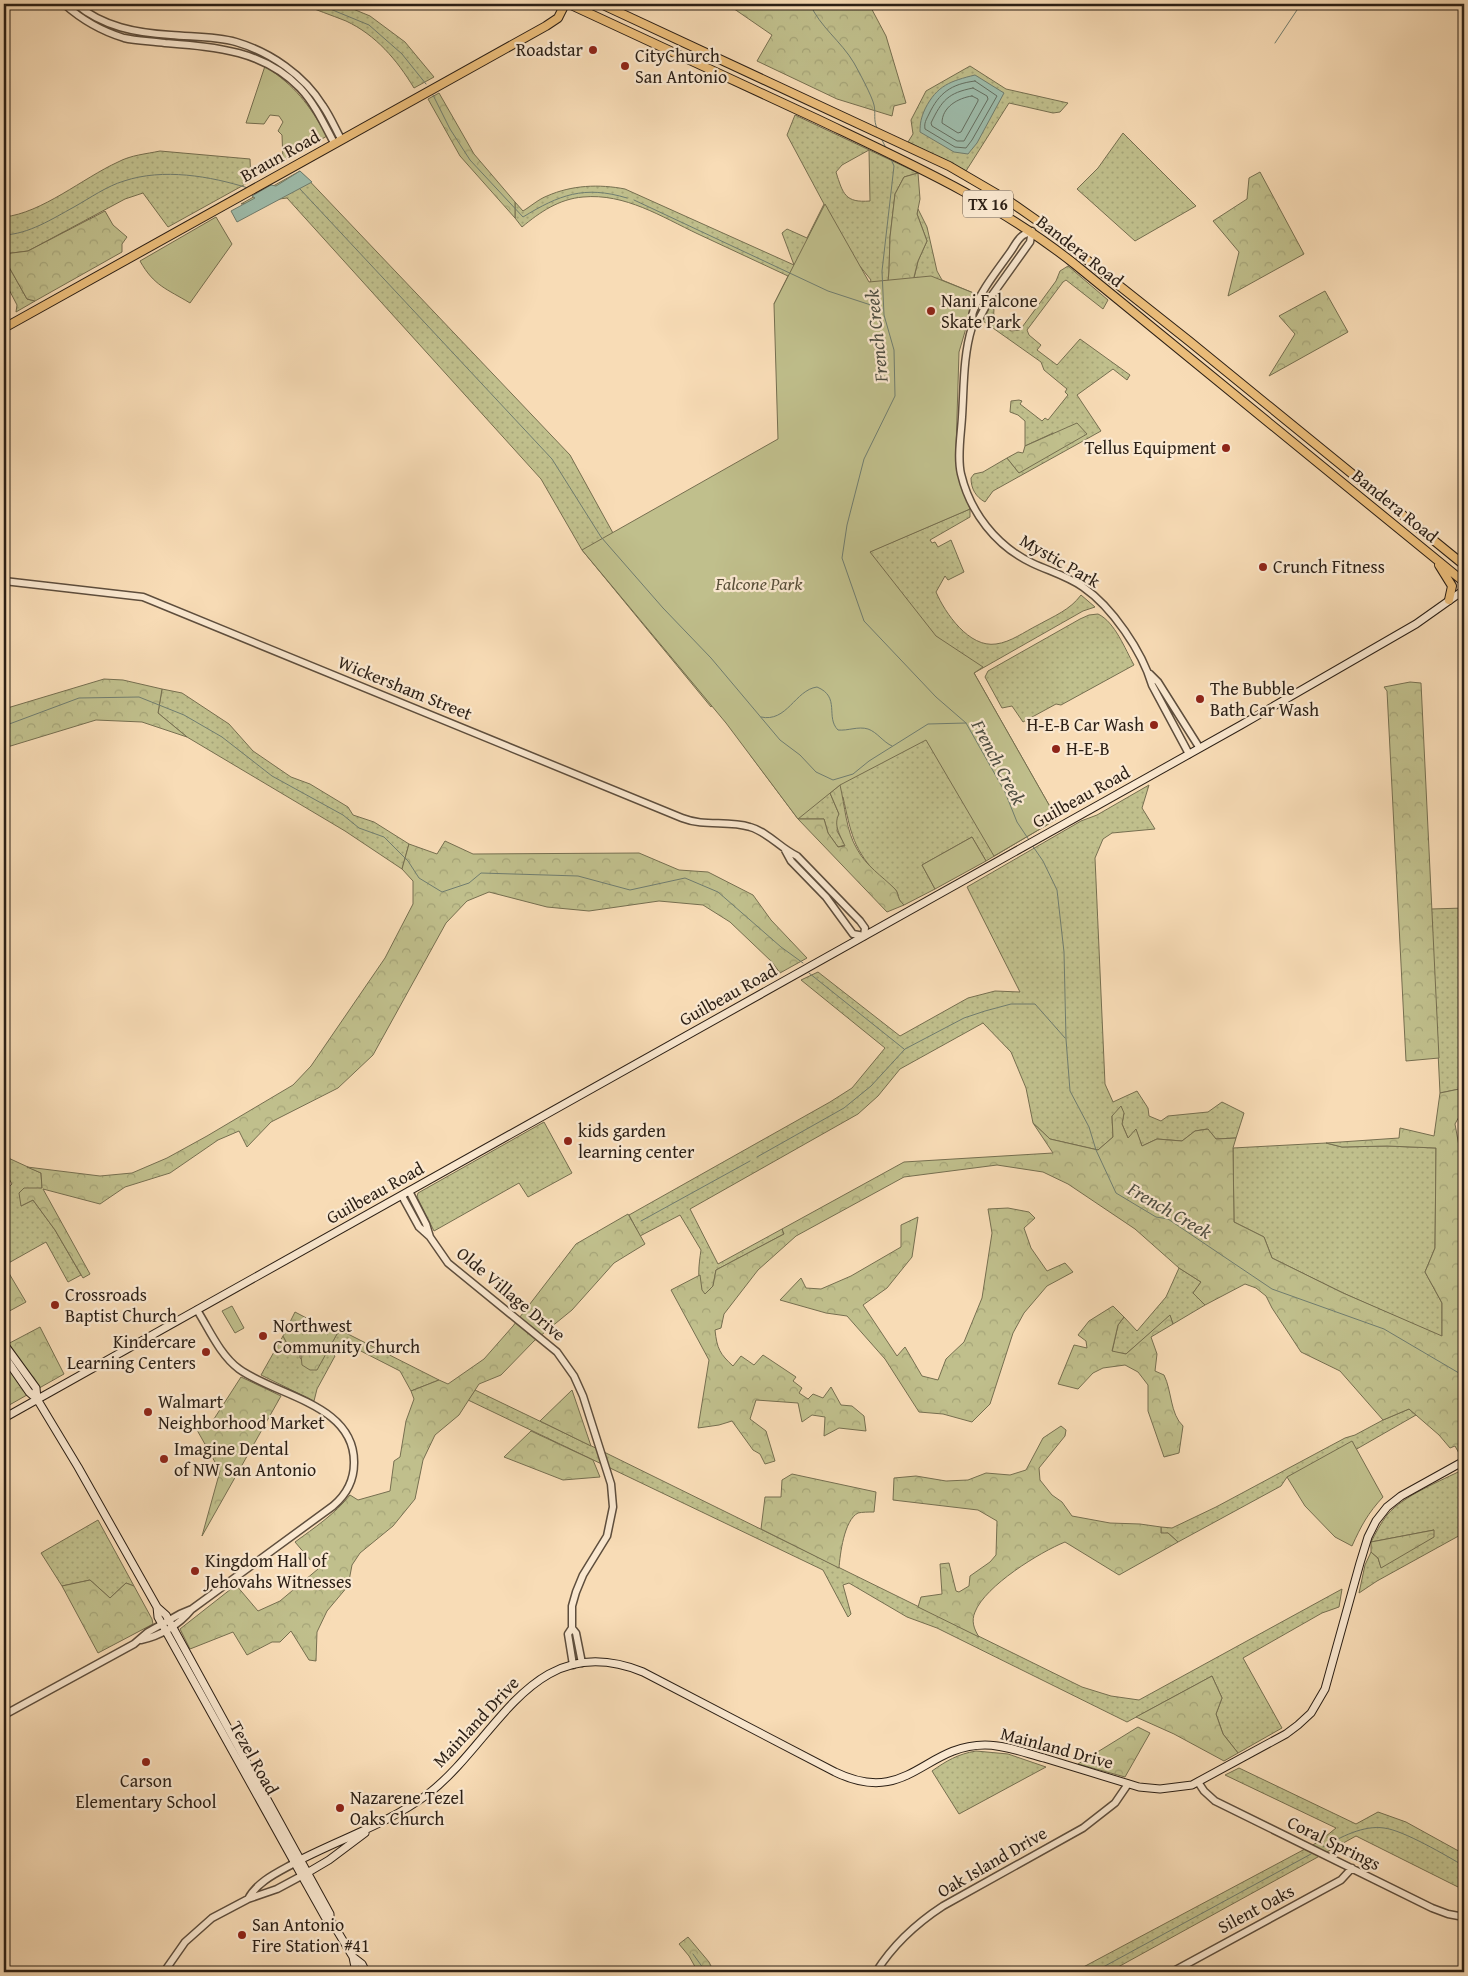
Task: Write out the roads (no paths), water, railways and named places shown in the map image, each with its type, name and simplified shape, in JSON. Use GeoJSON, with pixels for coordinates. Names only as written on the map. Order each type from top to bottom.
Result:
{"type":"FeatureCollection","features":[{"type":"Feature","properties":{"kind":"main road","name":"Braun Road"},"geometry":{"type":"LineString","coordinates":[[4,328],[546,26],[558,18],[565,4]]}},
{"type":"Feature","properties":{"kind":"main road","name":"Bandera Road"},"geometry":{"type":"LineString","coordinates":[[569,4],[900,159],[982,200],[1032,231],[1430,553],[1464,587]]}},
{"type":"Feature","properties":{"kind":"main road","name":"Bandera Road"},"geometry":{"type":"LineString","coordinates":[[601,4],[949,166],[980,183],[1039,222],[1189,341],[1464,565]]}},
{"type":"Feature","properties":{"kind":"main road"},"geometry":{"type":"LineString","coordinates":[[834,127],[839,115]]}},
{"type":"Feature","properties":{"kind":"main road"},"geometry":{"type":"LineString","coordinates":[[1430,553],[1450,581],[1452,591],[1449,600]]}},
{"type":"Feature","properties":{"kind":"main road","name":"Guilbeau Road"},"geometry":{"type":"LineString","coordinates":[[4,1418],[1189,754],[1409,628],[1464,587]]}},
{"type":"Feature","properties":{"kind":"main road","name":"Tezel Road"},"geometry":{"type":"LineString","coordinates":[[4,1344],[36,1388],[37,1399]]}},
{"type":"Feature","properties":{"kind":"main road","name":"Tezel Road"},"geometry":{"type":"LineString","coordinates":[[4,1356],[29,1392],[37,1399],[78,1467],[157,1607],[158,1618],[167,1625],[297,1862],[330,1914],[330,1919],[353,1957],[356,1972]]}},
{"type":"Feature","properties":{"kind":"main road","name":"Mainland Drive"},"geometry":{"type":"LineString","coordinates":[[297,1862],[322,1848],[377,1824],[418,1801],[445,1779],[517,1697],[532,1684],[551,1672],[582,1663],[615,1663],[643,1672],[835,1772],[855,1780],[879,1783],[897,1780],[957,1750],[984,1745],[1010,1748],[1128,1784],[1160,1790],[1182,1787],[1198,1782],[1286,1734],[1298,1726],[1311,1713],[1325,1689],[1360,1563],[1368,1537],[1376,1521],[1387,1507],[1401,1496],[1464,1461]]}},
{"type":"Feature","properties":{"kind":"main road","name":"Mainland Drive"},"geometry":{"type":"LineString","coordinates":[[304,1874],[329,1860],[377,1824]]}},
{"type":"Feature","properties":{"kind":"main road","name":"Tezel Road"},"geometry":{"type":"LineString","coordinates":[[353,1957],[362,1964],[366,1972]]}},
{"type":"Feature","properties":{"kind":"street"},"geometry":{"type":"LineString","coordinates":[[64,4],[85,21],[99,29],[126,38],[225,48],[266,63],[301,89],[337,141]]}},
{"type":"Feature","properties":{"kind":"street"},"geometry":{"type":"LineString","coordinates":[[76,4],[102,21],[133,31],[228,40],[263,53],[306,84],[323,106],[337,141]]}},
{"type":"Feature","properties":{"kind":"street","name":"Mystic Park"},"geometry":{"type":"LineString","coordinates":[[973,324],[979,319],[990,298],[1030,242],[1032,231]]}},
{"type":"Feature","properties":{"kind":"street","name":"Mystic Park"},"geometry":{"type":"LineString","coordinates":[[1032,231],[1022,236],[981,293],[971,315],[973,324],[966,352],[960,443],[961,473],[975,510],[988,529],[1008,549],[1032,563],[1070,579],[1093,594],[1104,605],[1123,629],[1149,674],[1152,685],[1189,754]]}},
{"type":"Feature","properties":{"kind":"street","name":"Wickersham Street"},"geometry":{"type":"LineString","coordinates":[[4,581],[143,597],[682,818],[697,823],[730,823],[753,828],[767,835],[785,850],[796,856],[860,920],[865,928],[864,936],[853,934],[826,897],[791,861],[785,850]]}},
{"type":"Feature","properties":{"kind":"street","name":"Mystic Park"},"geometry":{"type":"LineString","coordinates":[[1149,674],[1158,682],[1200,747]]}},
{"type":"Feature","properties":{"kind":"street","name":"Olde Village Drive"},"geometry":{"type":"LineString","coordinates":[[409,1192],[426,1224],[430,1237]]}},
{"type":"Feature","properties":{"kind":"street","name":"Olde Village Drive"},"geometry":{"type":"LineString","coordinates":[[402,1196],[419,1227],[430,1237],[454,1269],[557,1352],[567,1365],[580,1389],[611,1484],[613,1511],[607,1536],[583,1575],[572,1606],[572,1628],[568,1634],[573,1665]]}},
{"type":"Feature","properties":{"kind":"street"},"geometry":{"type":"LineString","coordinates":[[4,1715],[140,1641],[148,1632],[167,1625],[192,1609],[333,1506],[348,1487],[354,1464],[350,1440],[336,1420],[322,1410],[237,1367],[222,1350],[197,1310]]}},
{"type":"Feature","properties":{"kind":"street","name":"Olde Village Drive"},"geometry":{"type":"LineString","coordinates":[[572,1628],[576,1633],[582,1663]]}},
{"type":"Feature","properties":{"kind":"street","name":"Coral Springs"},"geometry":{"type":"LineString","coordinates":[[1198,1782],[1204,1791],[1215,1801],[1440,1912],[1464,1917]]}},
{"type":"Feature","properties":{"kind":"street","name":"Oak Island Drive"},"geometry":{"type":"LineString","coordinates":[[876,1972],[893,1949],[926,1918],[943,1906],[1097,1818],[1115,1802],[1128,1784]]}},
{"type":"Feature","properties":{"kind":"street"},"geometry":{"type":"LineString","coordinates":[[248,1898],[252,1891],[270,1877],[297,1862]]}},
{"type":"Feature","properties":{"kind":"street","name":"Silent Oaks"},"geometry":{"type":"LineString","coordinates":[[1172,1972],[1341,1880],[1352,1868]]}},
{"type":"Feature","properties":{"kind":"street"},"geometry":{"type":"LineString","coordinates":[[164,1972],[178,1951],[196,1931],[226,1909],[248,1898],[277,1890],[304,1874]]}},
{"type":"Feature","properties":{"kind":"water"},"geometry":{"type":"Polygon","coordinates":[[[975,75],[1004,93],[977,143],[968,154],[954,152],[920,132],[922,118],[934,94],[940,89],[959,79],[975,75]]]}},
{"type":"Feature","properties":{"kind":"water"},"geometry":{"type":"Polygon","coordinates":[[[300,171],[312,182],[237,222],[231,211],[255,198],[252,196],[271,185],[276,186],[300,171]]]}},
{"type":"Feature","properties":{"kind":"waterway"},"geometry":{"type":"LineString","coordinates":[[318,4],[369,25],[402,54],[426,84]]}},
{"type":"Feature","properties":{"kind":"waterway","name":"French Creek"},"geometry":{"type":"LineString","coordinates":[[810,4],[819,20],[849,55],[856,67],[873,101],[877,128]]}},
{"type":"Feature","properties":{"kind":"waterway"},"geometry":{"type":"LineString","coordinates":[[1275,43],[1301,4]]}},
{"type":"Feature","properties":{"kind":"waterway"},"geometry":{"type":"LineString","coordinates":[[433,95],[450,129],[470,160],[523,217],[548,203],[572,194],[598,192],[627,198]]}},
{"type":"Feature","properties":{"kind":"waterway","name":"French Creek"},"geometry":{"type":"LineString","coordinates":[[881,138],[886,148]]}},
{"type":"Feature","properties":{"kind":"waterway","name":"French Creek"},"geometry":{"type":"LineString","coordinates":[[891,159],[894,166],[882,271],[884,315],[894,350],[895,396],[864,459],[847,525],[842,558],[864,621],[936,697],[966,723],[1005,792],[1017,822],[1029,840]]}},
{"type":"Feature","properties":{"kind":"waterway"},"geometry":{"type":"LineString","coordinates":[[4,235],[22,232],[40,225],[111,186],[139,177],[170,174],[186,175],[218,180],[248,188]]}},
{"type":"Feature","properties":{"kind":"waterway"},"geometry":{"type":"LineString","coordinates":[[300,189],[552,459],[601,537],[663,608],[711,658],[780,740],[800,755],[816,772],[833,780],[853,774],[869,761],[928,724],[966,723]]}},
{"type":"Feature","properties":{"kind":"waterway"},"geometry":{"type":"LineString","coordinates":[[634,200],[828,291],[883,309]]}},
{"type":"Feature","properties":{"kind":"waterway"},"geometry":{"type":"LineString","coordinates":[[761,717],[770,718],[778,715],[809,689],[817,687],[829,696],[834,725],[838,730],[868,729],[892,746]]}},
{"type":"Feature","properties":{"kind":"waterway"},"geometry":{"type":"LineString","coordinates":[[4,726],[79,698],[139,697],[184,715],[222,737],[272,776],[343,815],[359,828],[384,837],[408,861],[419,878],[442,892],[469,883],[481,873],[578,876],[630,890],[685,878],[718,892],[781,947],[803,963]]}},
{"type":"Feature","properties":{"kind":"waterway","name":"French Creek"},"geometry":{"type":"LineString","coordinates":[[1032,845],[1043,861],[1057,890],[1064,952],[1066,1039],[1070,1091],[1089,1127],[1096,1150],[1116,1193],[1156,1217],[1168,1219],[1272,1289],[1384,1329],[1464,1376]]}},
{"type":"Feature","properties":{"kind":"waterway"},"geometry":{"type":"LineString","coordinates":[[809,973],[904,1049]]}},
{"type":"Feature","properties":{"kind":"waterway"},"geometry":{"type":"LineString","coordinates":[[757,1157],[844,1108],[871,1086],[905,1049],[964,1018],[1011,1004],[1035,1004],[1065,1038]]}},
{"type":"Feature","properties":{"kind":"waterway"},"geometry":{"type":"LineString","coordinates":[[641,1221],[750,1161]]}},
{"type":"Feature","properties":{"kind":"waterway"},"geometry":{"type":"LineString","coordinates":[[1323,1847],[1360,1830],[1384,1828],[1413,1838],[1464,1866]]}},
{"type":"Feature","properties":{"kind":"waterway"},"geometry":{"type":"LineString","coordinates":[[1094,1972],[1311,1854]]}},
{"type":"Feature","properties":{"kind":"waterway"},"geometry":{"type":"LineString","coordinates":[[693,1954],[706,1972]]}},
{"type":"Feature","properties":{"kind":"place","name":"Roadstar"},"geometry":{"type":"Point","coordinates":[593,50]}},
{"type":"Feature","properties":{"kind":"place","name":"CityChurch San Antonio"},"geometry":{"type":"Point","coordinates":[625,66]}},
{"type":"Feature","properties":{"kind":"place","name":"Nani Falcone Skate Park"},"geometry":{"type":"Point","coordinates":[931,311]}},
{"type":"Feature","properties":{"kind":"place","name":"Tellus Equipment"},"geometry":{"type":"Point","coordinates":[1226,448]}},
{"type":"Feature","properties":{"kind":"place","name":"Crunch Fitness"},"geometry":{"type":"Point","coordinates":[1263,567]}},
{"type":"Feature","properties":{"kind":"place","name":"The Bubble Bath Car Wash"},"geometry":{"type":"Point","coordinates":[1200,699]}},
{"type":"Feature","properties":{"kind":"place","name":"H-E-B Car Wash"},"geometry":{"type":"Point","coordinates":[1154,725]}},
{"type":"Feature","properties":{"kind":"place","name":"H-E-B"},"geometry":{"type":"Point","coordinates":[1056,749]}},
{"type":"Feature","properties":{"kind":"place","name":"kids garden learning center"},"geometry":{"type":"Point","coordinates":[568,1141]}},
{"type":"Feature","properties":{"kind":"place","name":"Crossroads Baptist Church"},"geometry":{"type":"Point","coordinates":[55,1305]}},
{"type":"Feature","properties":{"kind":"place","name":"Northwest Community Church"},"geometry":{"type":"Point","coordinates":[263,1336]}},
{"type":"Feature","properties":{"kind":"place","name":"Kindercare Learning Centers"},"geometry":{"type":"Point","coordinates":[206,1352]}},
{"type":"Feature","properties":{"kind":"place","name":"Walmart Neighborhood Market"},"geometry":{"type":"Point","coordinates":[148,1412]}},
{"type":"Feature","properties":{"kind":"place","name":"Imagine Dental of NW San Antonio"},"geometry":{"type":"Point","coordinates":[164,1459]}},
{"type":"Feature","properties":{"kind":"place","name":"Kingdom Hall of Jehovahs Witnesses"},"geometry":{"type":"Point","coordinates":[195,1571]}},
{"type":"Feature","properties":{"kind":"place","name":"Carson Elementary School"},"geometry":{"type":"Point","coordinates":[146,1762]}},
{"type":"Feature","properties":{"kind":"place","name":"Nazarene Tezel Oaks Church"},"geometry":{"type":"Point","coordinates":[340,1808]}},
{"type":"Feature","properties":{"kind":"place","name":"San Antonio Fire Station #41"},"geometry":{"type":"Point","coordinates":[242,1935]}},
{"type":"Feature","properties":{"kind":"park label","name":"Falcone Park"},"geometry":{"type":"Point","coordinates":[759,584]}}]}
